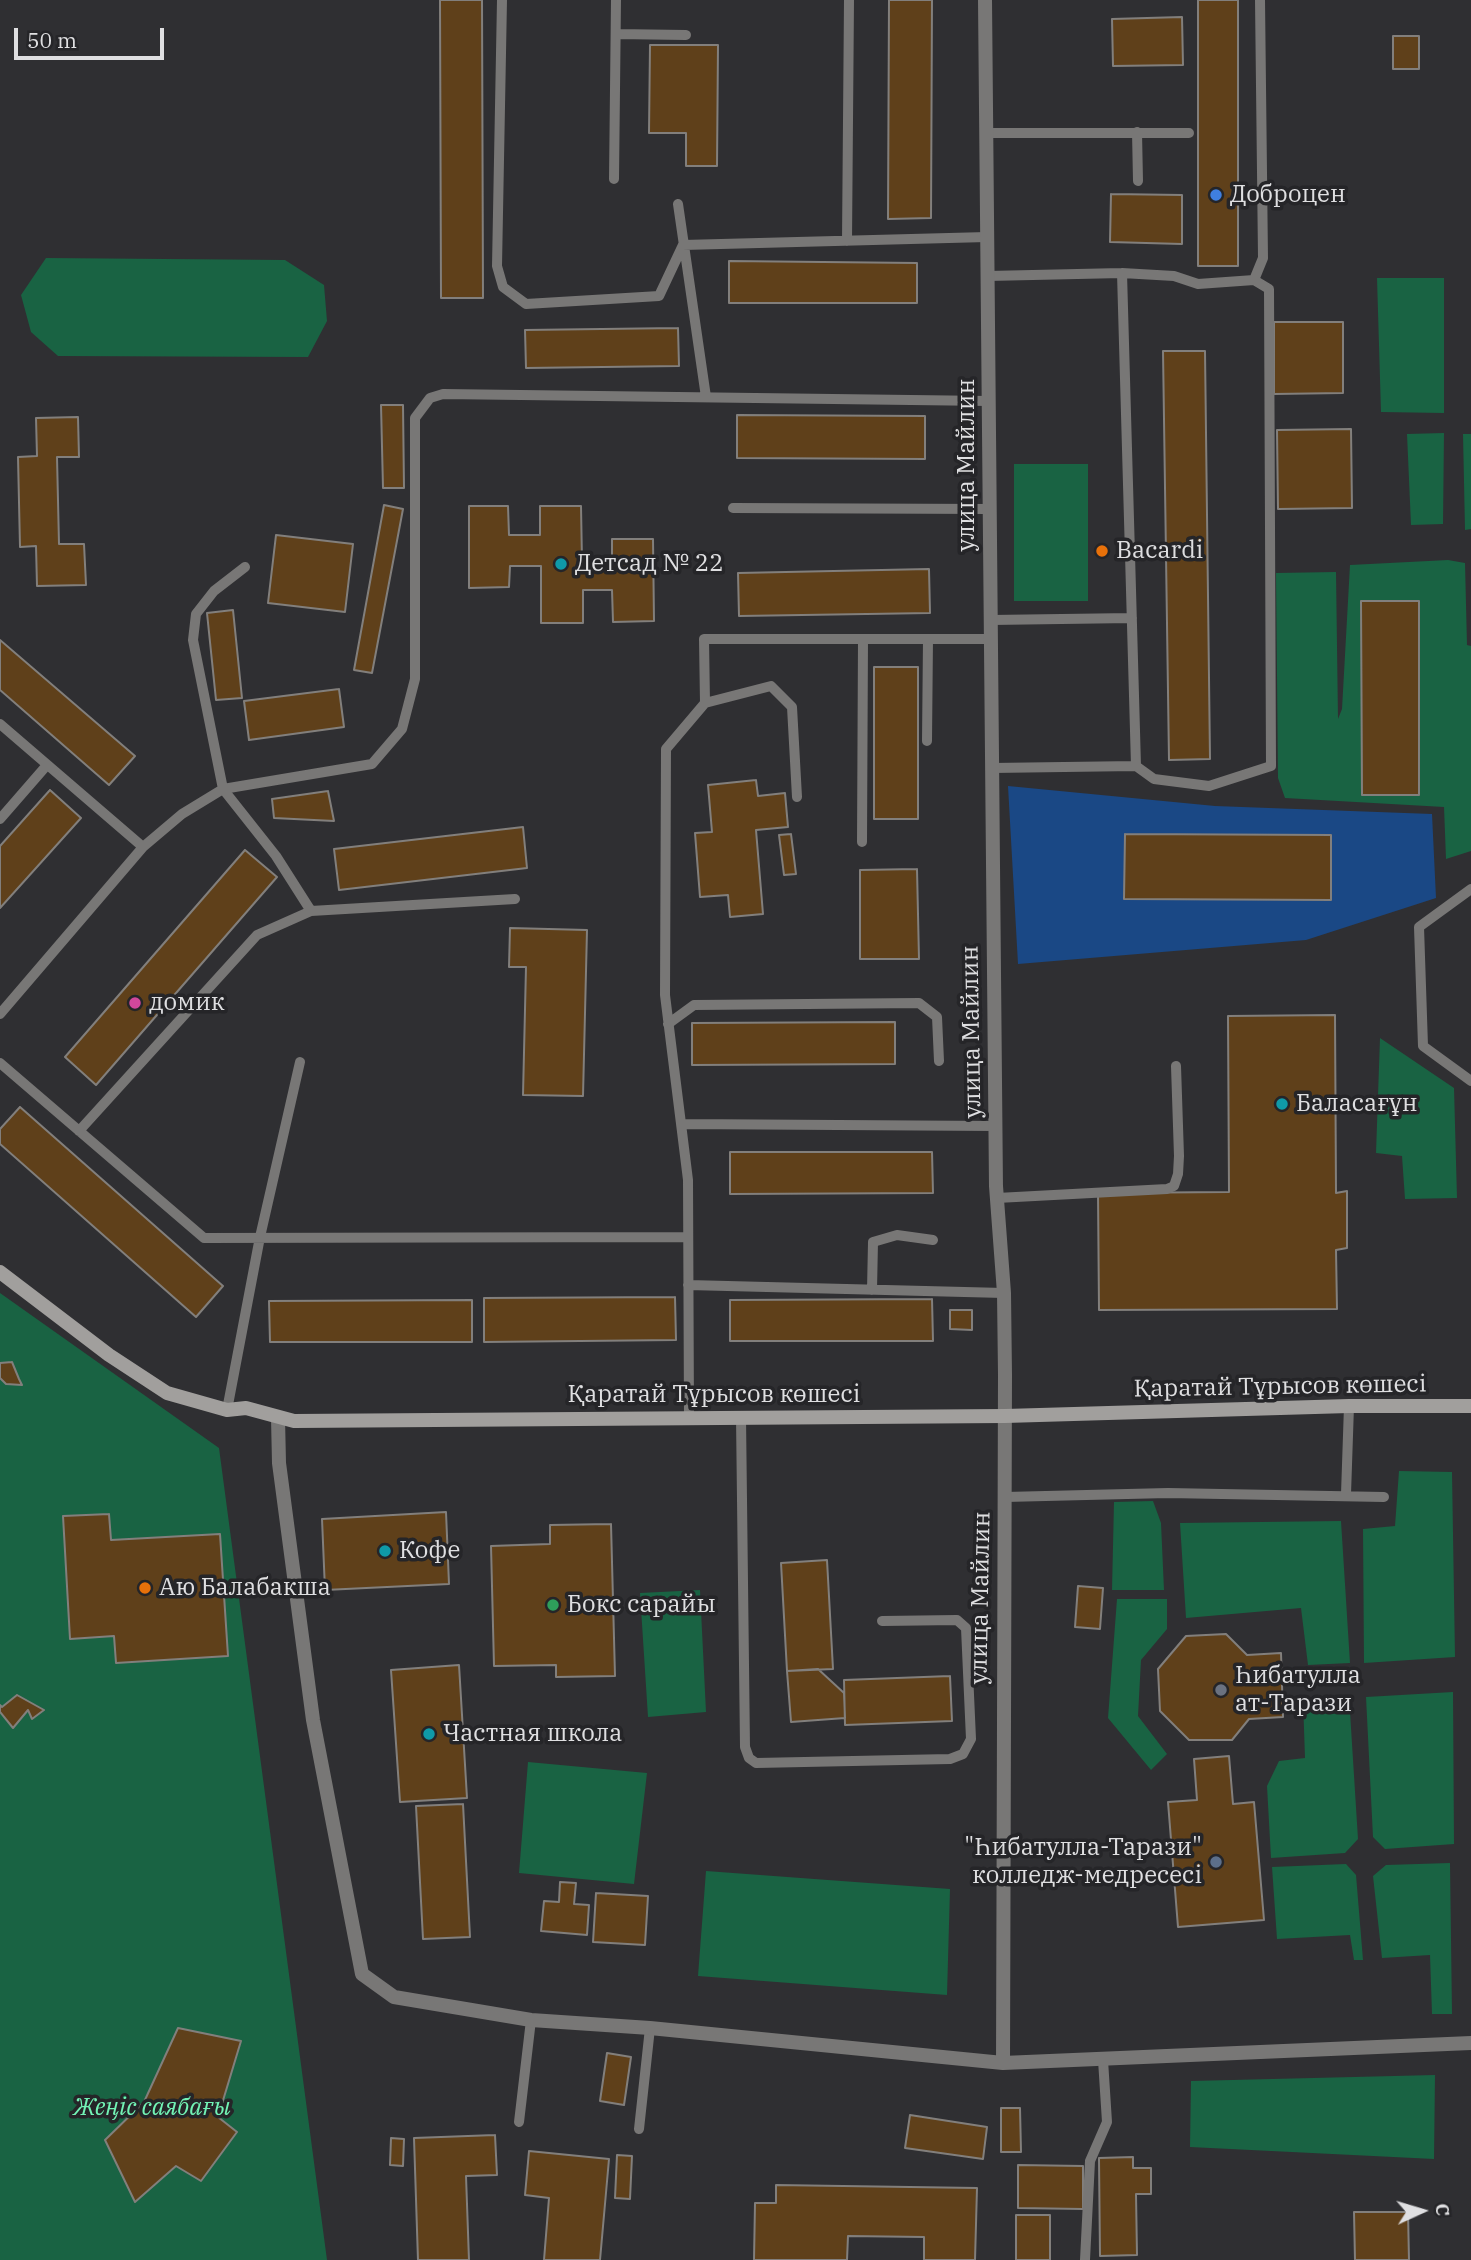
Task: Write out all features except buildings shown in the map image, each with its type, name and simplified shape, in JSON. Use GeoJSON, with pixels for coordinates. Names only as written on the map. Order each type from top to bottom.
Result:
{"type":"FeatureCollection","features":[{"type":"Feature","properties":{"kind":"main road","name":"Қаратай Тұрысов көшесі"},"geometry":{"type":"LineString","coordinates":[[0,1272],[109,1355],[167,1393],[227,1410],[246,1408],[294,1421],[1004,1416],[1349,1406],[1471,1406]]}},
{"type":"Feature","properties":{"kind":"street","name":"улица Майлин"},"geometry":{"type":"LineString","coordinates":[[985,0],[995,1126],[1004,1293],[1003,2063]]}},
{"type":"Feature","properties":{"kind":"street"},"geometry":{"type":"LineString","coordinates":[[278,1418],[279,1462],[313,1720],[362,1974],[394,1997],[531,2020],[650,2028],[1003,2063],[1471,2043]]}},
{"type":"Feature","properties":{"kind":"lane"},"geometry":{"type":"LineString","coordinates":[[502,0],[497,266],[503,287],[526,304],[659,296],[683,246]]}},
{"type":"Feature","properties":{"kind":"lane"},"geometry":{"type":"LineString","coordinates":[[614,179],[617,0]]}},
{"type":"Feature","properties":{"kind":"lane"},"geometry":{"type":"LineString","coordinates":[[847,241],[849,0]]}},
{"type":"Feature","properties":{"kind":"lane"},"geometry":{"type":"LineString","coordinates":[[1254,280],[1263,258],[1260,0]]}},
{"type":"Feature","properties":{"kind":"lane"},"geometry":{"type":"LineString","coordinates":[[616,34],[686,35]]}},
{"type":"Feature","properties":{"kind":"lane"},"geometry":{"type":"LineString","coordinates":[[1137,132],[1138,181]]}},
{"type":"Feature","properties":{"kind":"lane"},"geometry":{"type":"LineString","coordinates":[[986,133],[1189,133]]}},
{"type":"Feature","properties":{"kind":"lane"},"geometry":{"type":"LineString","coordinates":[[678,204],[706,397]]}},
{"type":"Feature","properties":{"kind":"lane"},"geometry":{"type":"LineString","coordinates":[[683,246],[987,237]]}},
{"type":"Feature","properties":{"kind":"lane"},"geometry":{"type":"LineString","coordinates":[[1122,273],[1136,766]]}},
{"type":"Feature","properties":{"kind":"lane"},"geometry":{"type":"LineString","coordinates":[[988,276],[1122,273],[1174,276],[1198,284],[1254,280],[1269,289],[1271,765],[1209,786],[1154,779],[1136,766],[992,768]]}},
{"type":"Feature","properties":{"kind":"lane"},"geometry":{"type":"LineString","coordinates":[[0,1014],[143,847],[182,814],[223,789],[372,764],[402,729],[415,679],[415,418],[429,398],[443,394],[989,401]]}},
{"type":"Feature","properties":{"kind":"lane"},"geometry":{"type":"LineString","coordinates":[[733,508],[990,509]]}},
{"type":"Feature","properties":{"kind":"lane"},"geometry":{"type":"LineString","coordinates":[[246,566],[214,591],[195,614],[193,640],[223,789],[276,856],[311,911]]}},
{"type":"Feature","properties":{"kind":"lane"},"geometry":{"type":"LineString","coordinates":[[991,620],[1132,618]]}},
{"type":"Feature","properties":{"kind":"lane"},"geometry":{"type":"LineString","coordinates":[[705,704],[705,639],[991,639]]}},
{"type":"Feature","properties":{"kind":"lane"},"geometry":{"type":"LineString","coordinates":[[862,842],[863,639]]}},
{"type":"Feature","properties":{"kind":"lane"},"geometry":{"type":"LineString","coordinates":[[927,741],[928,639]]}},
{"type":"Feature","properties":{"kind":"lane"},"geometry":{"type":"LineString","coordinates":[[689,1418],[688,1180],[668,1024],[664,919],[666,748],[705,704],[771,686],[792,707],[797,797]]}},
{"type":"Feature","properties":{"kind":"lane"},"geometry":{"type":"LineString","coordinates":[[0,724],[143,847]]}},
{"type":"Feature","properties":{"kind":"lane"},"geometry":{"type":"LineString","coordinates":[[0,819],[47,765]]}},
{"type":"Feature","properties":{"kind":"lane"},"geometry":{"type":"LineString","coordinates":[[1471,889],[1419,928],[1423,1046],[1471,1081]]}},
{"type":"Feature","properties":{"kind":"lane"},"geometry":{"type":"LineString","coordinates":[[79,1131],[257,935],[311,911],[515,899]]}},
{"type":"Feature","properties":{"kind":"lane"},"geometry":{"type":"LineString","coordinates":[[668,1024],[694,1005],[919,1003],[937,1017],[939,1061]]}},
{"type":"Feature","properties":{"kind":"lane"},"geometry":{"type":"LineString","coordinates":[[227,1410],[260,1237],[300,1062]]}},
{"type":"Feature","properties":{"kind":"lane"},"geometry":{"type":"LineString","coordinates":[[0,1063],[204,1238],[688,1237]]}},
{"type":"Feature","properties":{"kind":"lane"},"geometry":{"type":"LineString","coordinates":[[997,1198],[1167,1189],[1174,1186],[1178,1156],[1176,1066]]}},
{"type":"Feature","properties":{"kind":"lane"},"geometry":{"type":"LineString","coordinates":[[681,1124],[995,1126]]}},
{"type":"Feature","properties":{"kind":"lane"},"geometry":{"type":"LineString","coordinates":[[872,1290],[873,1242],[897,1236],[933,1240]]}},
{"type":"Feature","properties":{"kind":"lane"},"geometry":{"type":"LineString","coordinates":[[688,1285],[1004,1293]]}},
{"type":"Feature","properties":{"kind":"lane"},"geometry":{"type":"LineString","coordinates":[[1346,1494],[1349,1406]]}},
{"type":"Feature","properties":{"kind":"lane"},"geometry":{"type":"LineString","coordinates":[[740,1418],[744,1748],[749,1758],[756,1763],[950,1759],[962,1754],[971,1739],[966,1628],[957,1620],[882,1621]]}},
{"type":"Feature","properties":{"kind":"lane"},"geometry":{"type":"LineString","coordinates":[[1005,1497],[1168,1493],[1346,1494],[1384,1497]]}},
{"type":"Feature","properties":{"kind":"lane"},"geometry":{"type":"LineString","coordinates":[[519,2122],[531,2020]]}},
{"type":"Feature","properties":{"kind":"lane"},"geometry":{"type":"LineString","coordinates":[[639,2129],[650,2028]]}},
{"type":"Feature","properties":{"kind":"lane"},"geometry":{"type":"LineString","coordinates":[[1085,2260],[1090,2161],[1107,2122],[1103,2060]]}},
{"type":"Feature","properties":{"kind":"green space"},"geometry":{"type":"Polygon","coordinates":[[[46,258],[285,260],[324,285],[327,321],[308,357],[58,356],[31,332],[21,295],[46,258]]]}},
{"type":"Feature","properties":{"kind":"green space"},"geometry":{"type":"Polygon","coordinates":[[[1377,278],[1444,278],[1444,413],[1381,412],[1377,278]]]}},
{"type":"Feature","properties":{"kind":"green space"},"geometry":{"type":"Polygon","coordinates":[[[1444,433],[1443,524],[1411,525],[1407,434],[1444,433]]]}},
{"type":"Feature","properties":{"kind":"green space"},"geometry":{"type":"Polygon","coordinates":[[[1463,434],[1471,434],[1471,529],[1465,530],[1463,434]]]}},
{"type":"Feature","properties":{"kind":"green space"},"geometry":{"type":"Polygon","coordinates":[[[1014,464],[1088,464],[1088,601],[1014,601],[1014,464]]]}},
{"type":"Feature","properties":{"kind":"green space"},"geometry":{"type":"Polygon","coordinates":[[[1448,560],[1465,563],[1467,645],[1471,646],[1471,851],[1446,859],[1444,807],[1285,798],[1278,778],[1276,573],[1336,572],[1338,719],[1342,709],[1350,565],[1448,560]]]}},
{"type":"Feature","properties":{"kind":"green space"},"geometry":{"type":"Polygon","coordinates":[[[1380,1038],[1454,1088],[1457,1198],[1405,1199],[1402,1156],[1376,1153],[1380,1038]]]}},
{"type":"Feature","properties":{"kind":"green space","name":"Жеңіс саябағы"},"geometry":{"type":"Polygon","coordinates":[[[0,1293],[219,1448],[327,2260],[0,2260],[0,1293]]]}},
{"type":"Feature","properties":{"kind":"green space"},"geometry":{"type":"Polygon","coordinates":[[[1399,1471],[1452,1472],[1455,1657],[1364,1663],[1363,1529],[1395,1526],[1399,1471]]]}},
{"type":"Feature","properties":{"kind":"green space"},"geometry":{"type":"Polygon","coordinates":[[[1153,1501],[1161,1523],[1164,1590],[1112,1590],[1114,1502],[1153,1501]]]}},
{"type":"Feature","properties":{"kind":"green space"},"geometry":{"type":"Polygon","coordinates":[[[1341,1521],[1350,1663],[1308,1665],[1301,1608],[1186,1618],[1180,1523],[1341,1521]]]}},
{"type":"Feature","properties":{"kind":"green space"},"geometry":{"type":"Polygon","coordinates":[[[700,1590],[706,1712],[648,1717],[640,1593],[700,1590]]]}},
{"type":"Feature","properties":{"kind":"green space"},"geometry":{"type":"Polygon","coordinates":[[[1117,1599],[1167,1599],[1167,1629],[1141,1660],[1138,1716],[1167,1754],[1151,1770],[1108,1718],[1117,1599]]]}},
{"type":"Feature","properties":{"kind":"green space"},"geometry":{"type":"Polygon","coordinates":[[[1453,1692],[1454,1844],[1385,1849],[1373,1837],[1366,1697],[1453,1692]]]}},
{"type":"Feature","properties":{"kind":"green space"},"geometry":{"type":"Polygon","coordinates":[[[1349,1696],[1358,1839],[1345,1853],[1271,1858],[1267,1786],[1279,1761],[1305,1758],[1303,1700],[1349,1696]]]}},
{"type":"Feature","properties":{"kind":"green space"},"geometry":{"type":"Polygon","coordinates":[[[528,1762],[647,1773],[634,1884],[519,1873],[528,1762]]]}},
{"type":"Feature","properties":{"kind":"green space"},"geometry":{"type":"Polygon","coordinates":[[[1450,1863],[1452,2014],[1432,2014],[1430,1955],[1382,1958],[1373,1876],[1386,1865],[1450,1863]]]}},
{"type":"Feature","properties":{"kind":"green space"},"geometry":{"type":"Polygon","coordinates":[[[1346,1864],[1356,1875],[1363,1960],[1354,1960],[1350,1935],[1277,1939],[1272,1867],[1346,1864]]]}},
{"type":"Feature","properties":{"kind":"green space"},"geometry":{"type":"Polygon","coordinates":[[[706,1871],[950,1889],[947,1995],[698,1976],[706,1871]]]}},
{"type":"Feature","properties":{"kind":"green space"},"geometry":{"type":"Polygon","coordinates":[[[1435,2075],[1434,2159],[1190,2147],[1191,2081],[1435,2075]]]}},
{"type":"Feature","properties":{"kind":"water"},"geometry":{"type":"Polygon","coordinates":[[[1008,786],[1215,806],[1432,814],[1436,898],[1306,940],[1018,964],[1008,786]]]}},
{"type":"Feature","properties":{"kind":"place","name":"Доброцен"},"geometry":{"type":"Point","coordinates":[1216,195]}},
{"type":"Feature","properties":{"kind":"place","name":"Bacardi"},"geometry":{"type":"Point","coordinates":[1102,551]}},
{"type":"Feature","properties":{"kind":"place","name":"Детсад № 22"},"geometry":{"type":"Point","coordinates":[561,564]}},
{"type":"Feature","properties":{"kind":"place","name":"домик"},"geometry":{"type":"Point","coordinates":[135,1003]}},
{"type":"Feature","properties":{"kind":"place","name":"Баласағұн"},"geometry":{"type":"Point","coordinates":[1282,1104]}},
{"type":"Feature","properties":{"kind":"place","name":"Кофе"},"geometry":{"type":"Point","coordinates":[385,1551]}},
{"type":"Feature","properties":{"kind":"place","name":"Аю Балабакша"},"geometry":{"type":"Point","coordinates":[145,1588]}},
{"type":"Feature","properties":{"kind":"place","name":"Бокс сарайы"},"geometry":{"type":"Point","coordinates":[553,1605]}},
{"type":"Feature","properties":{"kind":"place","name":"Һибатулла ат-Тарази"},"geometry":{"type":"Point","coordinates":[1221,1690]}},
{"type":"Feature","properties":{"kind":"place","name":"Частная школа"},"geometry":{"type":"Point","coordinates":[429,1734]}},
{"type":"Feature","properties":{"kind":"place","name":"\"Һибатулла-Тарази\" колледж-медресесі"},"geometry":{"type":"Point","coordinates":[1216,1862]}}]}
